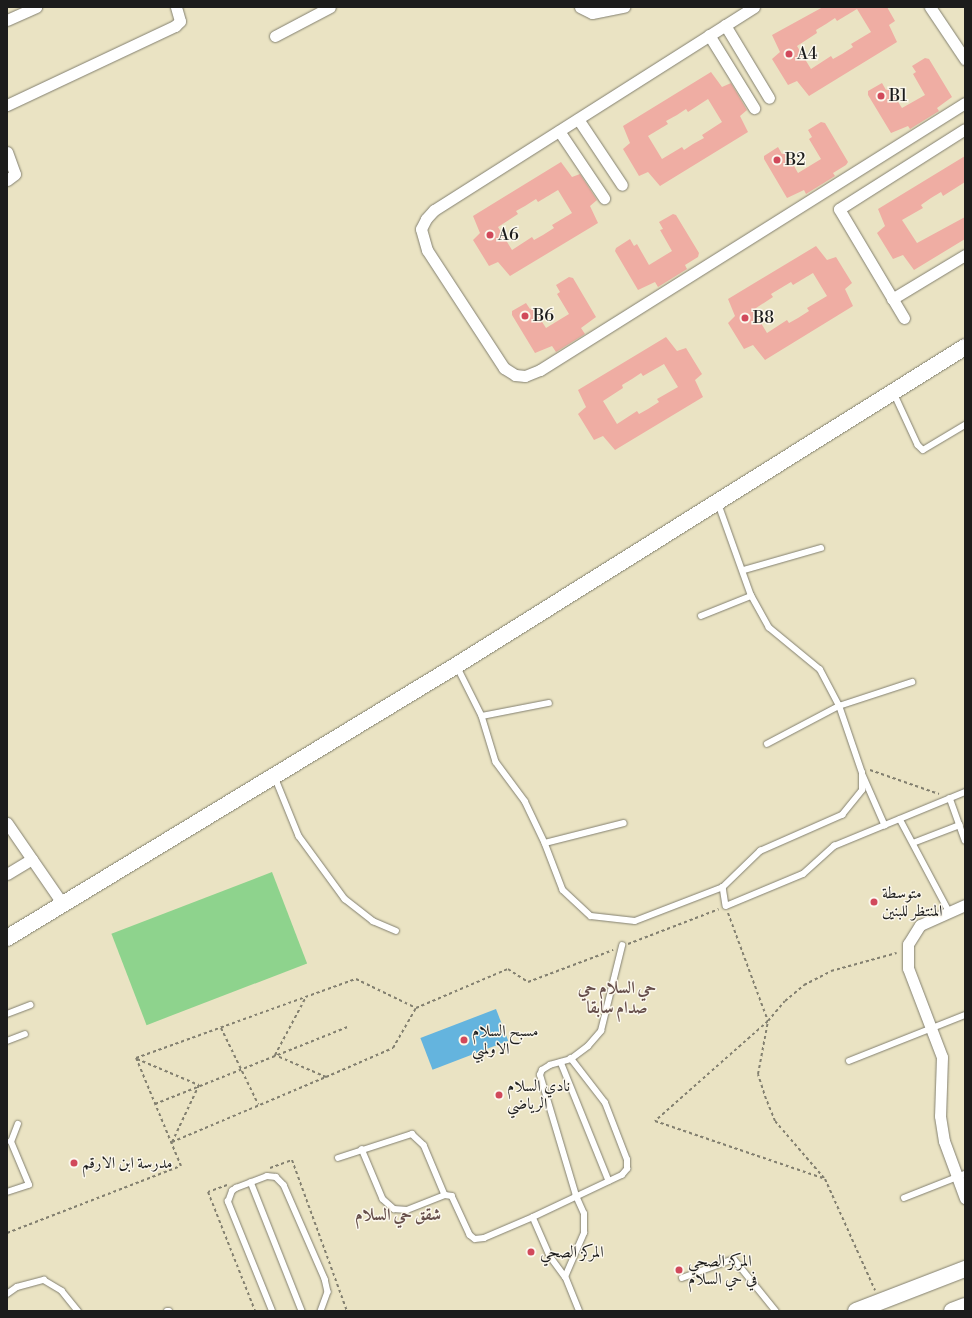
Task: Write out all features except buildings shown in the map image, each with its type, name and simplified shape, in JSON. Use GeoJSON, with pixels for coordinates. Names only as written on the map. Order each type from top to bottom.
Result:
{"type":"FeatureCollection","features":[{"type":"Feature","properties":{"kind":"street"},"geometry":{"type":"LineString","coordinates":[[7,20],[36,7]]}},
{"type":"Feature","properties":{"kind":"street"},"geometry":{"type":"LineString","coordinates":[[7,105],[175,26],[180,21],[176,7]]}},
{"type":"Feature","properties":{"kind":"street"},"geometry":{"type":"LineString","coordinates":[[275,36],[330,7]]}},
{"type":"Feature","properties":{"kind":"street"},"geometry":{"type":"LineString","coordinates":[[580,7],[592,13],[624,7]]}},
{"type":"Feature","properties":{"kind":"street"},"geometry":{"type":"LineString","coordinates":[[754,7],[434,210],[421,229],[428,250],[504,368],[515,374],[525,376],[540,370],[965,103]]}},
{"type":"Feature","properties":{"kind":"street"},"geometry":{"type":"LineString","coordinates":[[930,7],[965,59]]}},
{"type":"Feature","properties":{"kind":"street"},"geometry":{"type":"LineString","coordinates":[[725,25],[769,98]]}},
{"type":"Feature","properties":{"kind":"street"},"geometry":{"type":"LineString","coordinates":[[708,35],[754,108]]}},
{"type":"Feature","properties":{"kind":"street"},"geometry":{"type":"LineString","coordinates":[[578,119],[622,185]]}},
{"type":"Feature","properties":{"kind":"street"},"geometry":{"type":"LineString","coordinates":[[904,318],[839,210],[965,129]]}},
{"type":"Feature","properties":{"kind":"street"},"geometry":{"type":"LineString","coordinates":[[559,131],[604,198]]}},
{"type":"Feature","properties":{"kind":"street"},"geometry":{"type":"LineString","coordinates":[[7,152],[15,174],[7,180]]}},
{"type":"Feature","properties":{"kind":"street"},"geometry":{"type":"LineString","coordinates":[[892,299],[965,255]]}},
{"type":"Feature","properties":{"kind":"street"},"geometry":{"type":"LineString","coordinates":[[7,938],[62,903],[457,665],[964,349]]}},
{"type":"Feature","properties":{"kind":"street"},"geometry":{"type":"LineString","coordinates":[[7,823],[62,903]]}},
{"type":"Feature","properties":{"kind":"street"},"geometry":{"type":"LineString","coordinates":[[7,874],[32,859]]}},
{"type":"Feature","properties":{"kind":"street"},"geometry":{"type":"LineString","coordinates":[[965,905],[920,925],[908,944],[908,968],[942,1057],[940,1116],[944,1141],[961,1176],[965,1198]]}},
{"type":"Feature","properties":{"kind":"street"},"geometry":{"type":"LineString","coordinates":[[856,1311],[965,1270]]}},
{"type":"Feature","properties":{"kind":"street"},"geometry":{"type":"LineString","coordinates":[[952,1311],[965,1306]]}},
{"type":"Feature","properties":{"kind":"lane"},"geometry":{"type":"LineString","coordinates":[[894,392],[918,445],[923,450],[965,425]]}},
{"type":"Feature","properties":{"kind":"lane"},"geometry":{"type":"LineString","coordinates":[[717,502],[744,570],[751,596],[769,628],[820,670],[839,706],[860,767],[885,825]]}},
{"type":"Feature","properties":{"kind":"lane"},"geometry":{"type":"LineString","coordinates":[[744,570],[821,548]]}},
{"type":"Feature","properties":{"kind":"lane"},"geometry":{"type":"LineString","coordinates":[[701,616],[751,596]]}},
{"type":"Feature","properties":{"kind":"lane"},"geometry":{"type":"LineString","coordinates":[[457,665],[482,716],[496,762],[525,801],[546,842],[563,890],[590,916],[635,921],[723,886],[760,851],[842,815],[862,790],[860,767]]}},
{"type":"Feature","properties":{"kind":"lane"},"geometry":{"type":"LineString","coordinates":[[767,744],[839,706],[912,682]]}},
{"type":"Feature","properties":{"kind":"lane"},"geometry":{"type":"LineString","coordinates":[[482,716],[549,703]]}},
{"type":"Feature","properties":{"kind":"lane"},"geometry":{"type":"LineString","coordinates":[[274,775],[299,836],[346,899],[373,921],[396,931]]}},
{"type":"Feature","properties":{"kind":"lane"},"geometry":{"type":"LineString","coordinates":[[723,886],[726,906],[802,874],[834,846],[965,792]]}},
{"type":"Feature","properties":{"kind":"lane"},"geometry":{"type":"LineString","coordinates":[[950,798],[965,840]]}},
{"type":"Feature","properties":{"kind":"lane"},"geometry":{"type":"LineString","coordinates":[[900,819],[949,911]]}},
{"type":"Feature","properties":{"kind":"lane"},"geometry":{"type":"LineString","coordinates":[[546,842],[624,823]]}},
{"type":"Feature","properties":{"kind":"lane"},"geometry":{"type":"LineString","coordinates":[[913,843],[960,825]]}},
{"type":"Feature","properties":{"kind":"lane"},"geometry":{"type":"LineString","coordinates":[[565,1277],[585,1224],[541,1084],[542,1070],[571,1059],[588,1046],[602,1031],[622,946]]}},
{"type":"Feature","properties":{"kind":"lane"},"geometry":{"type":"LineString","coordinates":[[7,1014],[30,1005]]}},
{"type":"Feature","properties":{"kind":"lane"},"geometry":{"type":"LineString","coordinates":[[850,1061],[965,1015]]}},
{"type":"Feature","properties":{"kind":"lane"},"geometry":{"type":"LineString","coordinates":[[7,1041],[25,1034]]}},
{"type":"Feature","properties":{"kind":"lane"},"geometry":{"type":"LineString","coordinates":[[338,1158],[403,1136],[412,1134],[418,1137],[445,1195],[456,1200],[470,1235],[475,1239],[484,1238],[533,1217],[622,1175],[627,1169],[627,1160],[605,1103],[571,1059]]}},
{"type":"Feature","properties":{"kind":"lane"},"geometry":{"type":"LineString","coordinates":[[561,1062],[608,1181]]}},
{"type":"Feature","properties":{"kind":"lane"},"geometry":{"type":"LineString","coordinates":[[7,1192],[29,1185],[9,1142],[18,1124]]}},
{"type":"Feature","properties":{"kind":"lane"},"geometry":{"type":"LineString","coordinates":[[362,1150],[383,1199],[394,1209],[407,1210],[445,1195]]}},
{"type":"Feature","properties":{"kind":"lane"},"geometry":{"type":"LineString","coordinates":[[272,1311],[228,1202],[232,1192],[251,1182],[272,1176],[284,1185],[325,1279],[328,1292],[321,1311]]}},
{"type":"Feature","properties":{"kind":"lane"},"geometry":{"type":"LineString","coordinates":[[904,1198],[961,1176]]}},
{"type":"Feature","properties":{"kind":"lane"},"geometry":{"type":"LineString","coordinates":[[251,1182],[302,1311]]}},
{"type":"Feature","properties":{"kind":"lane"},"geometry":{"type":"LineString","coordinates":[[533,1217],[550,1256],[565,1277],[580,1311]]}},
{"type":"Feature","properties":{"kind":"lane"},"geometry":{"type":"LineString","coordinates":[[682,1278],[734,1259],[776,1311]]}},
{"type":"Feature","properties":{"kind":"lane"},"geometry":{"type":"LineString","coordinates":[[7,1294],[16,1287],[44,1280],[62,1291],[78,1311]]}},
{"type":"Feature","properties":{"kind":"path"},"geometry":{"type":"LineString","coordinates":[[860,767],[950,798]]}},
{"type":"Feature","properties":{"kind":"path"},"geometry":{"type":"LineString","coordinates":[[172,1142],[258,1104],[394,1048],[416,1008],[508,969],[528,982],[726,906],[768,1021],[758,1074],[766,1099],[775,1121],[825,1179],[880,1302]]}},
{"type":"Feature","properties":{"kind":"path"},"geometry":{"type":"LineString","coordinates":[[825,1179],[655,1121],[768,1021],[786,1001],[804,986],[831,971],[896,954],[908,944]]}},
{"type":"Feature","properties":{"kind":"path"},"geometry":{"type":"LineString","coordinates":[[136,1058],[356,979],[416,1008]]}},
{"type":"Feature","properties":{"kind":"path"},"geometry":{"type":"LineString","coordinates":[[275,1055],[306,997]]}},
{"type":"Feature","properties":{"kind":"path"},"geometry":{"type":"LineString","coordinates":[[155,1104],[199,1085],[348,1027]]}},
{"type":"Feature","properties":{"kind":"path"},"geometry":{"type":"LineString","coordinates":[[221,1028],[242,1068],[258,1104]]}},
{"type":"Feature","properties":{"kind":"path"},"geometry":{"type":"LineString","coordinates":[[275,1055],[326,1077]]}},
{"type":"Feature","properties":{"kind":"path"},"geometry":{"type":"LineString","coordinates":[[136,1058],[199,1085]]}},
{"type":"Feature","properties":{"kind":"path"},"geometry":{"type":"LineString","coordinates":[[7,1233],[181,1166],[136,1058]]}},
{"type":"Feature","properties":{"kind":"path"},"geometry":{"type":"LineString","coordinates":[[172,1142],[199,1085]]}},
{"type":"Feature","properties":{"kind":"green space"},"geometry":{"type":"Polygon","coordinates":[[[272,872],[307,963],[147,1025],[111,934],[272,872]]]}},
{"type":"Feature","properties":{"kind":"water","name":"مسبح السلام الاولمبي"},"geometry":{"type":"Polygon","coordinates":[[[496,1009],[508,1041],[433,1070],[420,1038],[496,1009]]]}},
{"type":"Feature","properties":{"kind":"place","name":"A4"},"geometry":{"type":"Point","coordinates":[789,54]}},
{"type":"Feature","properties":{"kind":"place","name":"B1"},"geometry":{"type":"Point","coordinates":[881,96]}},
{"type":"Feature","properties":{"kind":"place","name":"B2"},"geometry":{"type":"Point","coordinates":[777,160]}},
{"type":"Feature","properties":{"kind":"place","name":"A6"},"geometry":{"type":"Point","coordinates":[490,235]}},
{"type":"Feature","properties":{"kind":"place","name":"B6"},"geometry":{"type":"Point","coordinates":[525,316]}},
{"type":"Feature","properties":{"kind":"place","name":"B8"},"geometry":{"type":"Point","coordinates":[745,318]}},
{"type":"Feature","properties":{"kind":"place","name":"متوسطة المنتظر للبنين"},"geometry":{"type":"Point","coordinates":[874,902]}},
{"type":"Feature","properties":{"kind":"place","name":"مسبح السلام الاولمبي"},"geometry":{"type":"Point","coordinates":[464,1040]}},
{"type":"Feature","properties":{"kind":"place","name":"نادي السلام الرياضي"},"geometry":{"type":"Point","coordinates":[499,1095]}},
{"type":"Feature","properties":{"kind":"place","name":"مدرسة ابن الارقم"},"geometry":{"type":"Point","coordinates":[74,1163]}},
{"type":"Feature","properties":{"kind":"place","name":"المركز الصحي"},"geometry":{"type":"Point","coordinates":[531,1252]}},
{"type":"Feature","properties":{"kind":"place","name":"المركز الصحي في حي السلام"},"geometry":{"type":"Point","coordinates":[679,1270]}},
{"type":"Feature","properties":{"kind":"district","name":"حي السلام حي صدام سابقا"},"geometry":{"type":"Point","coordinates":[617,999]}},
{"type":"Feature","properties":{"kind":"district","name":"شقق حي السلام"},"geometry":{"type":"Point","coordinates":[398,1216]}}]}
